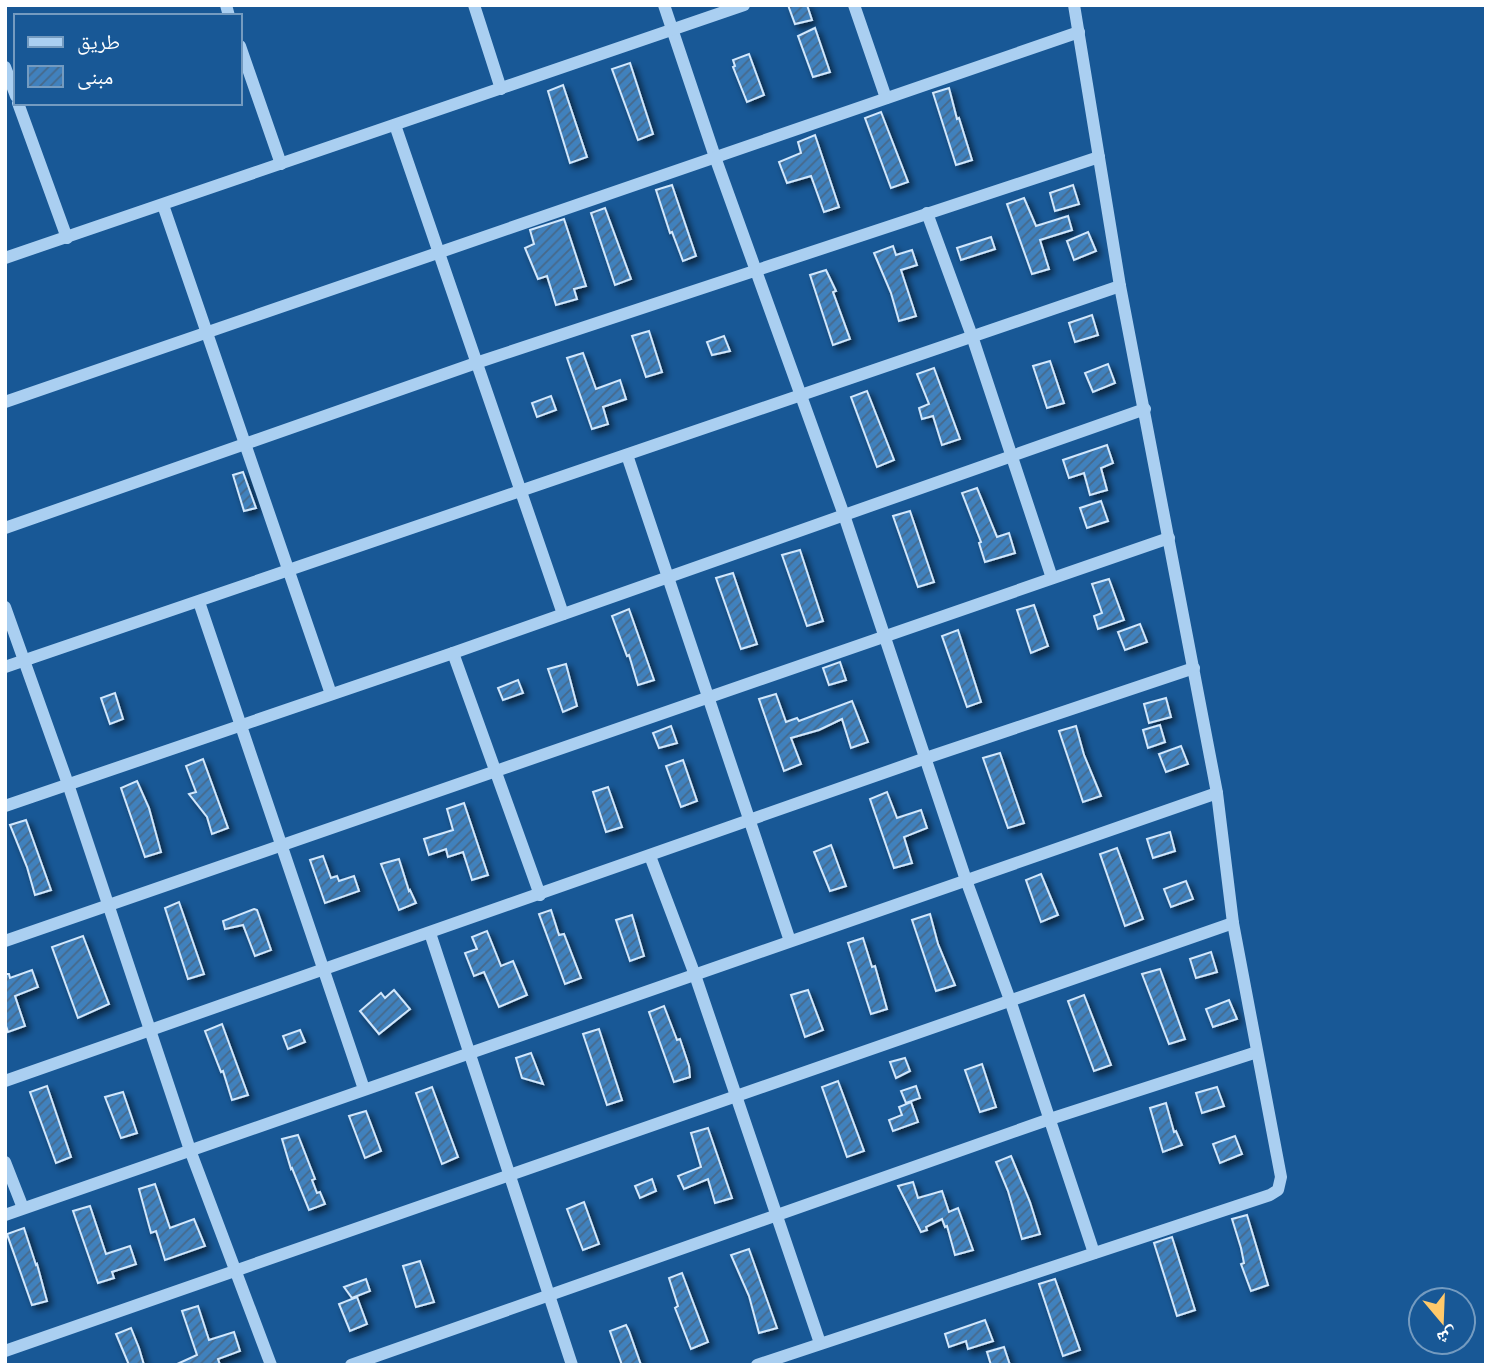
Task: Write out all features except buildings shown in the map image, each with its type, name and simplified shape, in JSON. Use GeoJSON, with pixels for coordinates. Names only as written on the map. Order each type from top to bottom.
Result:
{"type":"FeatureCollection","features":[{"type":"Feature","properties":{"kind":"street"},"geometry":{"type":"LineString","coordinates":[[474,5],[500,89]]}},
{"type":"Feature","properties":{"kind":"street"},"geometry":{"type":"LineString","coordinates":[[664,5],[715,157],[844,515],[1094,1253]]}},
{"type":"Feature","properties":{"kind":"street"},"geometry":{"type":"LineString","coordinates":[[5,258],[744,5]]}},
{"type":"Feature","properties":{"kind":"street"},"geometry":{"type":"LineString","coordinates":[[854,5],[886,98]]}},
{"type":"Feature","properties":{"kind":"street"},"geometry":{"type":"LineString","coordinates":[[757,1365],[1270,1195],[1278,1190],[1281,1177],[1233,923],[1217,793],[1120,286],[1074,5]]}},
{"type":"Feature","properties":{"kind":"street"},"geometry":{"type":"LineString","coordinates":[[5,402],[1079,32]]}},
{"type":"Feature","properties":{"kind":"street"},"geometry":{"type":"LineString","coordinates":[[242,52],[281,164]]}},
{"type":"Feature","properties":{"kind":"street"},"geometry":{"type":"LineString","coordinates":[[5,67],[14,91]]}},
{"type":"Feature","properties":{"kind":"street"},"geometry":{"type":"LineString","coordinates":[[19,105],[67,238]]}},
{"type":"Feature","properties":{"kind":"street"},"geometry":{"type":"LineString","coordinates":[[395,125],[563,614]]}},
{"type":"Feature","properties":{"kind":"street"},"geometry":{"type":"LineString","coordinates":[[5,528],[476,363],[1099,156]]}},
{"type":"Feature","properties":{"kind":"street"},"geometry":{"type":"LineString","coordinates":[[163,205],[331,695]]}},
{"type":"Feature","properties":{"kind":"street"},"geometry":{"type":"LineString","coordinates":[[927,213],[972,336],[1052,578]]}},
{"type":"Feature","properties":{"kind":"street"},"geometry":{"type":"LineString","coordinates":[[5,667],[1120,286]]}},
{"type":"Feature","properties":{"kind":"street"},"geometry":{"type":"LineString","coordinates":[[5,806],[453,653],[1145,409]]}},
{"type":"Feature","properties":{"kind":"street"},"geometry":{"type":"LineString","coordinates":[[627,455],[790,941]]}},
{"type":"Feature","properties":{"kind":"street"},"geometry":{"type":"LineString","coordinates":[[5,941],[1169,538]]}},
{"type":"Feature","properties":{"kind":"street"},"geometry":{"type":"LineString","coordinates":[[199,602],[364,1090]]}},
{"type":"Feature","properties":{"kind":"street"},"geometry":{"type":"LineString","coordinates":[[5,607],[26,660],[190,1150],[271,1365]]}},
{"type":"Feature","properties":{"kind":"street"},"geometry":{"type":"LineString","coordinates":[[453,653],[540,895]]}},
{"type":"Feature","properties":{"kind":"street"},"geometry":{"type":"LineString","coordinates":[[5,1081],[750,822],[926,758],[1194,668]]}},
{"type":"Feature","properties":{"kind":"street"},"geometry":{"type":"LineString","coordinates":[[5,1214],[1217,793]]}},
{"type":"Feature","properties":{"kind":"street"},"geometry":{"type":"LineString","coordinates":[[650,856],[695,975],[820,1343]]}},
{"type":"Feature","properties":{"kind":"street"},"geometry":{"type":"LineString","coordinates":[[5,1351],[1233,923]]}},
{"type":"Feature","properties":{"kind":"street"},"geometry":{"type":"LineString","coordinates":[[430,933],[572,1365]]}},
{"type":"Feature","properties":{"kind":"street"},"geometry":{"type":"LineString","coordinates":[[351,1365],[1050,1119],[1257,1052]]}},
{"type":"Feature","properties":{"kind":"street"},"geometry":{"type":"LineString","coordinates":[[5,1162],[23,1208]]}}]}
